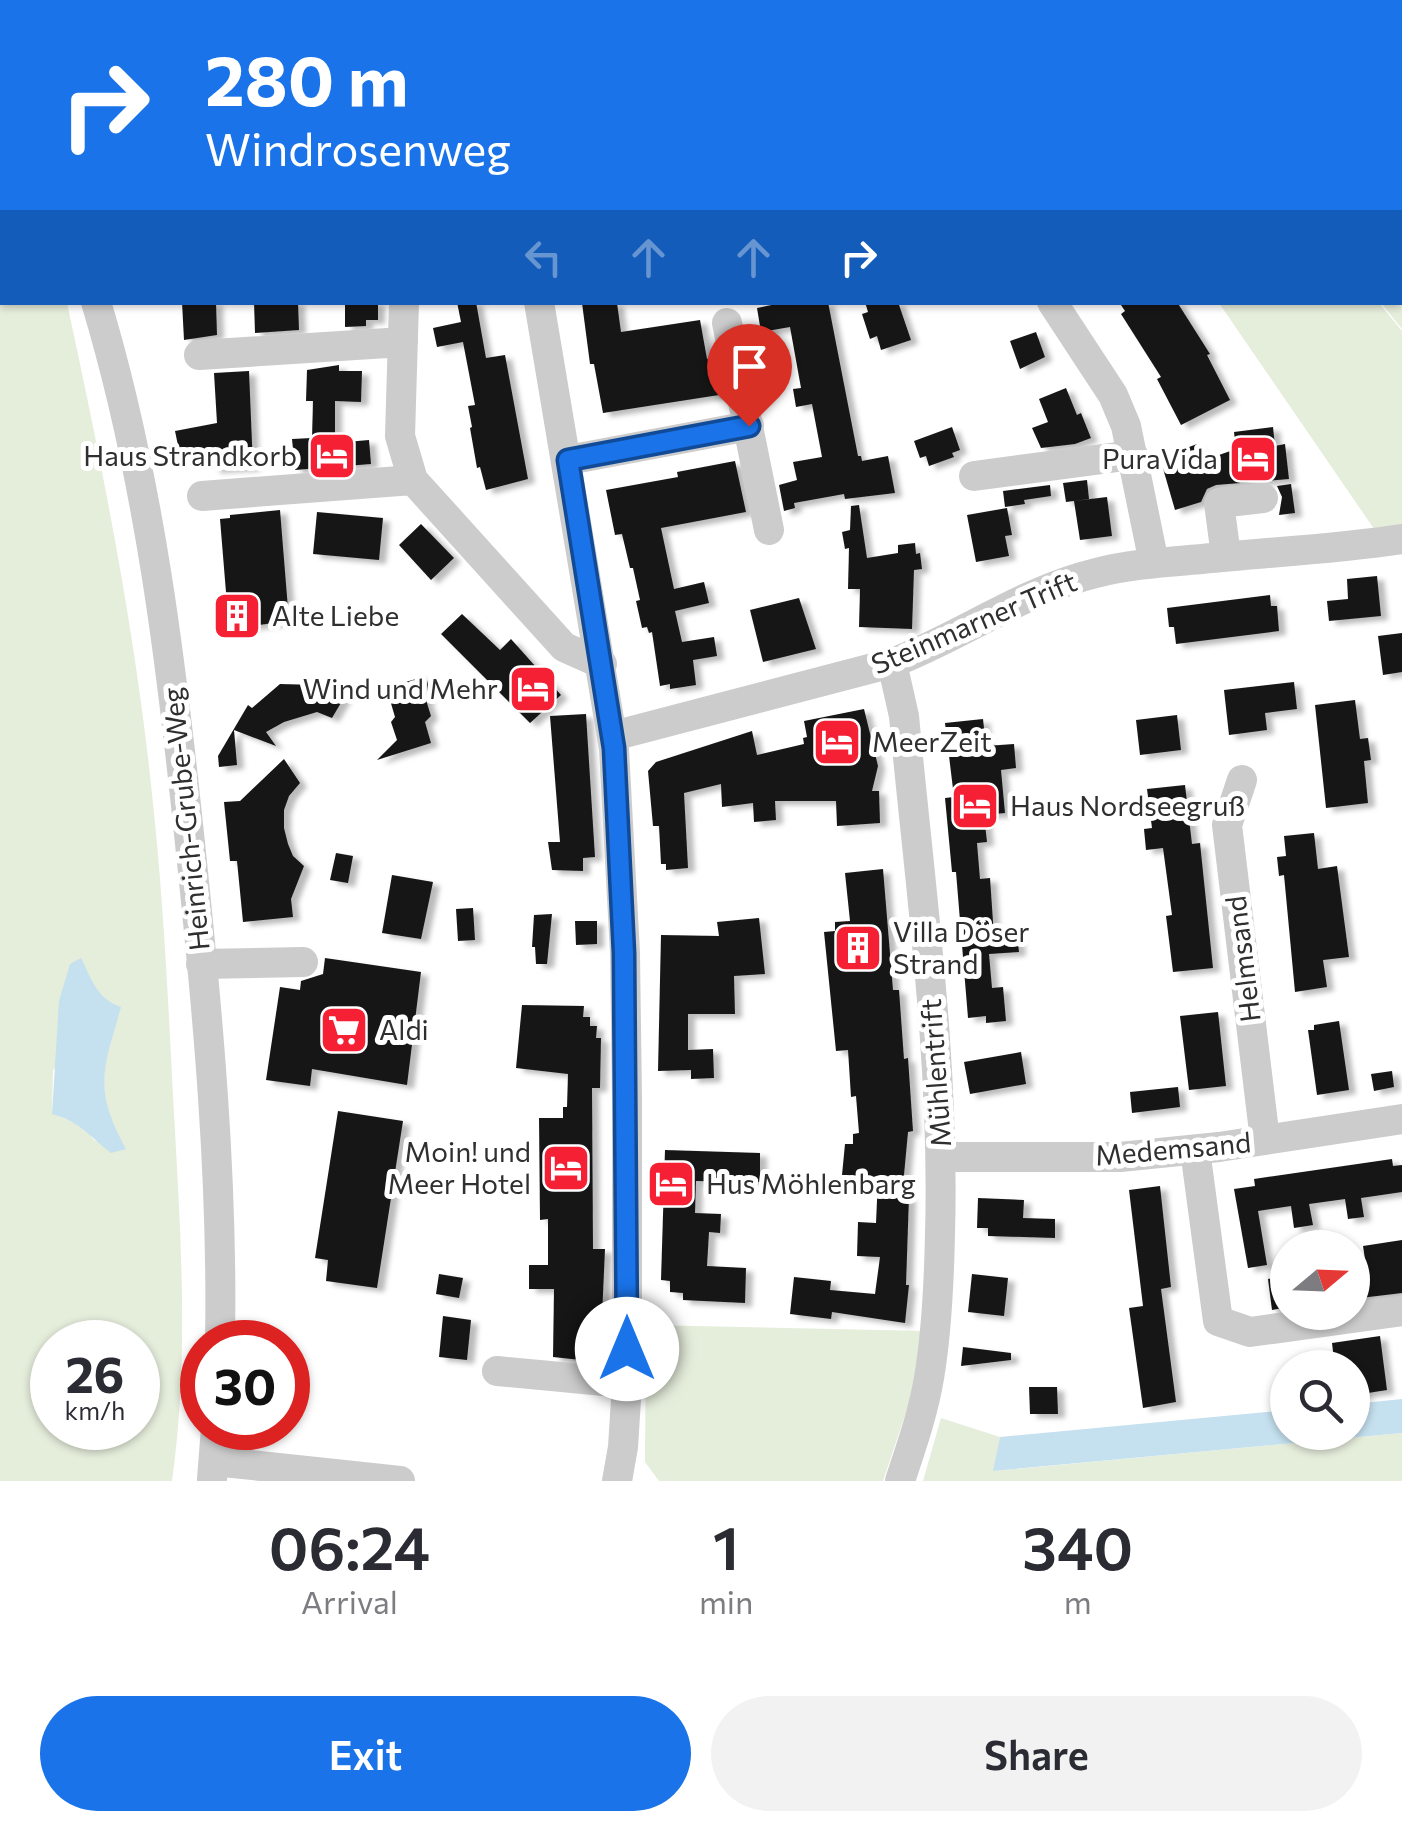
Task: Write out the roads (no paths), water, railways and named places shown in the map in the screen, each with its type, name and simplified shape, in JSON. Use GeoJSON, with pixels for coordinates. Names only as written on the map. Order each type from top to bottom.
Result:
{"type":"FeatureCollection","features":[{"type":"Feature","properties":{"kind":"street","name":"Heinrich-Grube-Weg"},"geometry":{"type":"LineString","coordinates":[[97,305],[145,504],[166,631],[201,964],[218,1177],[220,1320]]}},
{"type":"Feature","properties":{"kind":"street"},"geometry":{"type":"LineString","coordinates":[[404,305],[400,436],[413,480],[564,647],[602,664]]}},
{"type":"Feature","properties":{"kind":"street"},"geometry":{"type":"LineString","coordinates":[[539,305],[613,736],[627,1100],[627,1384],[617,1481]]}},
{"type":"Feature","properties":{"kind":"street"},"geometry":{"type":"LineString","coordinates":[[1054,305],[1113,396],[1126,426],[1154,563]]}},
{"type":"Feature","properties":{"kind":"street"},"geometry":{"type":"LineString","coordinates":[[727,323],[769,530]]}},
{"type":"Feature","properties":{"kind":"street"},"geometry":{"type":"LineString","coordinates":[[199,355],[402,342]]}},
{"type":"Feature","properties":{"kind":"street"},"geometry":{"type":"LineString","coordinates":[[568,460],[749,426]]}},
{"type":"Feature","properties":{"kind":"street"},"geometry":{"type":"LineString","coordinates":[[974,476],[1133,455]]}},
{"type":"Feature","properties":{"kind":"street"},"geometry":{"type":"LineString","coordinates":[[202,496],[413,480]]}},
{"type":"Feature","properties":{"kind":"street"},"geometry":{"type":"LineString","coordinates":[[1226,556],[1220,502],[1264,498]]}},
{"type":"Feature","properties":{"kind":"street","name":"Steinmarner Trift"},"geometry":{"type":"LineString","coordinates":[[613,736],[892,663],[1006,605],[1099,572],[1402,539]]}},
{"type":"Feature","properties":{"kind":"street","name":"Mühlentrift"},"geometry":{"type":"LineString","coordinates":[[892,663],[904,716],[938,1073],[942,1157],[938,1307],[930,1377],[900,1481]]}},
{"type":"Feature","properties":{"kind":"street","name":"Helmsand"},"geometry":{"type":"LineString","coordinates":[[1242,780],[1227,824],[1265,1140]]}},
{"type":"Feature","properties":{"kind":"street"},"geometry":{"type":"LineString","coordinates":[[201,964],[303,962]]}},
{"type":"Feature","properties":{"kind":"street","name":"Medemsand"},"geometry":{"type":"LineString","coordinates":[[942,1157],[1120,1157],[1402,1120]]}},
{"type":"Feature","properties":{"kind":"street"},"geometry":{"type":"LineString","coordinates":[[1194,1150],[1218,1321],[1250,1332],[1402,1311]]}},
{"type":"Feature","properties":{"kind":"street"},"geometry":{"type":"LineString","coordinates":[[497,1371],[604,1381]]}},
{"type":"Feature","properties":{"kind":"street"},"geometry":{"type":"LineString","coordinates":[[213,1471],[400,1481]]}},
{"type":"Feature","properties":{"kind":"water"},"geometry":{"type":"Polygon","coordinates":[[[81,958],[101,994],[121,1007],[104,1079],[109,1110],[126,1149],[111,1153],[78,1125],[52,1114],[59,1001],[70,964],[81,958]]]}},
{"type":"Feature","properties":{"kind":"water"},"geometry":{"type":"Polygon","coordinates":[[[1402,1399],[1402,1433],[1370,1436],[1370,1402],[1402,1399]]]}},
{"type":"Feature","properties":{"kind":"water"},"geometry":{"type":"Polygon","coordinates":[[[1270,1412],[1270,1445],[993,1471],[1000,1437],[1270,1412]]]}},
{"type":"Feature","properties":{"kind":"place","name":"Haus Strandkorb"},"geometry":{"type":"Point","coordinates":[332,456]}},
{"type":"Feature","properties":{"kind":"place","name":"PuraVida"},"geometry":{"type":"Point","coordinates":[1253,459]}},
{"type":"Feature","properties":{"kind":"place","name":"Alte Liebe"},"geometry":{"type":"Point","coordinates":[237,616]}},
{"type":"Feature","properties":{"kind":"place","name":"Wind und Mehr"},"geometry":{"type":"Point","coordinates":[533,689]}},
{"type":"Feature","properties":{"kind":"place","name":"MeerZeit"},"geometry":{"type":"Point","coordinates":[837,742]}},
{"type":"Feature","properties":{"kind":"place","name":"Haus Nordseegruß"},"geometry":{"type":"Point","coordinates":[975,806]}},
{"type":"Feature","properties":{"kind":"place","name":"Villa Döser Strand"},"geometry":{"type":"Point","coordinates":[858,948]}},
{"type":"Feature","properties":{"kind":"place","name":"Aldi"},"geometry":{"type":"Point","coordinates":[344,1030]}},
{"type":"Feature","properties":{"kind":"place","name":"Moin! und Meer Hotel"},"geometry":{"type":"Point","coordinates":[566,1168]}},
{"type":"Feature","properties":{"kind":"place","name":"Hus Möhlenbarg"},"geometry":{"type":"Point","coordinates":[671,1184]}}]}
